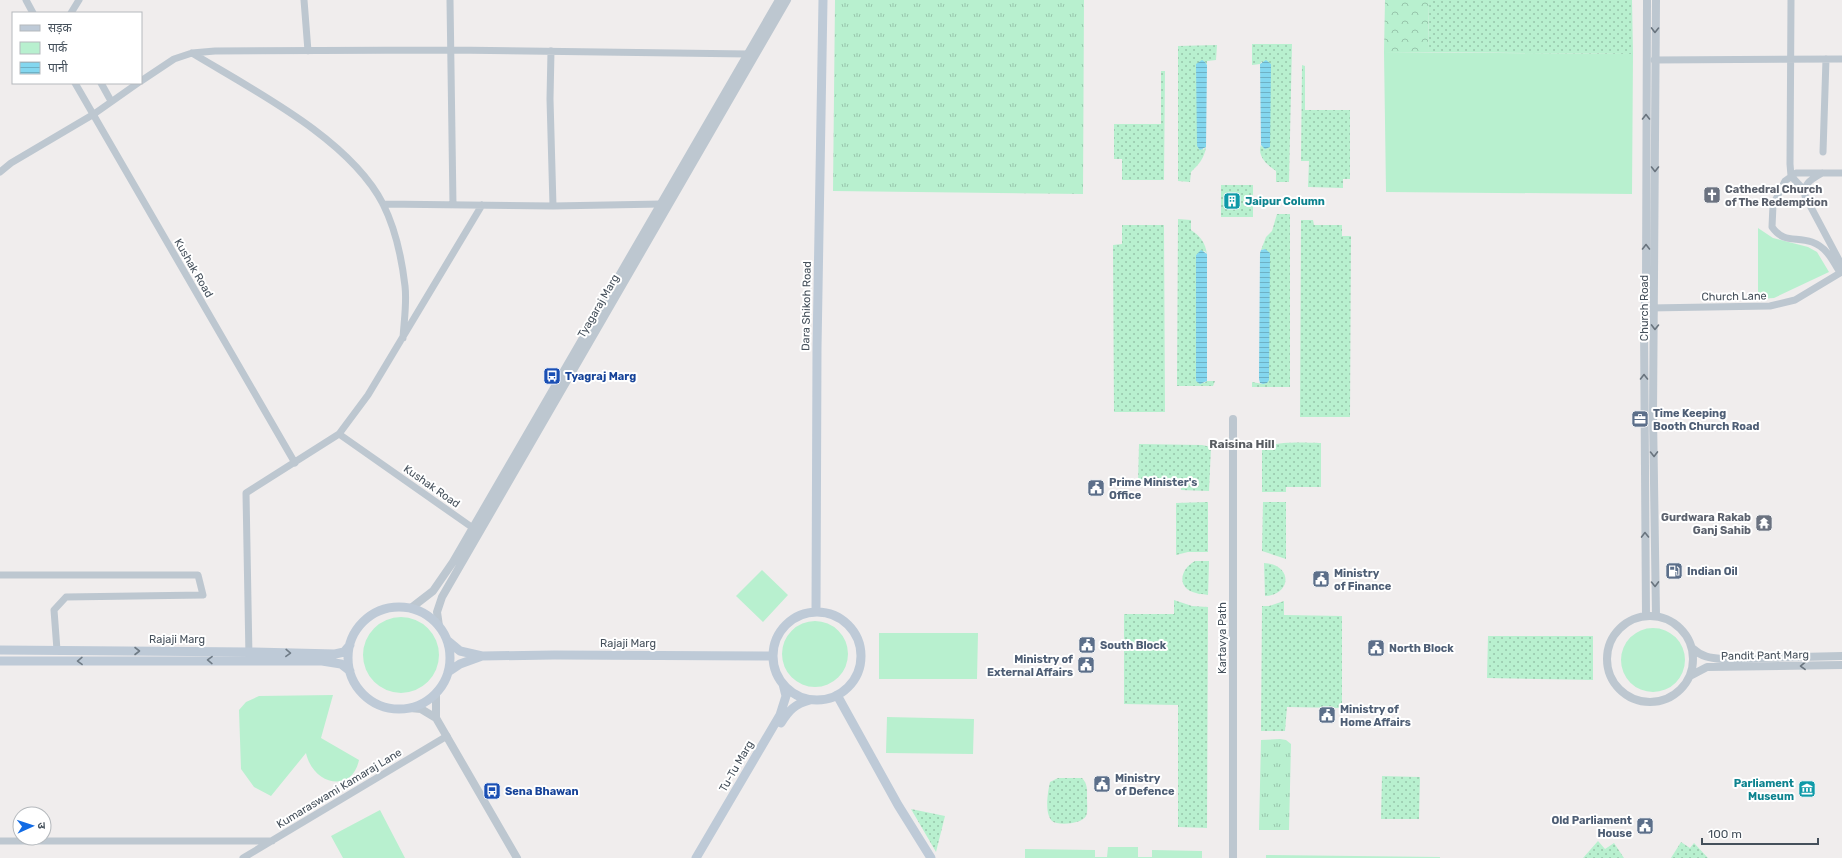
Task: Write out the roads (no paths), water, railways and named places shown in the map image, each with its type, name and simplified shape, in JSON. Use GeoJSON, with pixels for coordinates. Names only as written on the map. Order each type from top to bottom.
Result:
{"type":"FeatureCollection","features":[{"type":"Feature","properties":{"kind":"main road","name":"Dara Shikoh Road"},"geometry":{"type":"LineString","coordinates":[[816,612],[817,356],[823,0]]}},
{"type":"Feature","properties":{"kind":"main road"},"geometry":{"type":"LineString","coordinates":[[395,607],[411,608],[426,614],[439,626],[448,641],[450,659],[448,672],[444,683],[436,694],[427,701],[410,708],[391,709],[374,703],[360,691],[350,670],[348,656],[350,645],[359,626],[375,613],[395,607]]}},
{"type":"Feature","properties":{"kind":"main road"},"geometry":{"type":"LineString","coordinates":[[816,612],[839,618],[855,635],[860,646],[860,663],[854,683],[837,695],[819,700],[810,700],[795,694],[783,684],[776,671],[773,656],[778,637],[786,626],[798,617],[816,612]]}},
{"type":"Feature","properties":{"kind":"main road","name":"Rajaji Marg"},"geometry":{"type":"LineString","coordinates":[[448,641],[460,651],[482,656],[773,656]]}},
{"type":"Feature","properties":{"kind":"main road","name":"Rajaji Marg"},"geometry":{"type":"LineString","coordinates":[[0,661],[335,654],[344,652],[350,645]]}},
{"type":"Feature","properties":{"kind":"main road","name":"Rajaji Marg"},"geometry":{"type":"LineString","coordinates":[[0,650],[57,650],[249,656],[333,661],[350,670]]}},
{"type":"Feature","properties":{"kind":"main road","name":"Rajaji Marg"},"geometry":{"type":"LineString","coordinates":[[448,672],[460,664],[482,656]]}},
{"type":"Feature","properties":{"kind":"main road","name":"Tu-Tu Marg"},"geometry":{"type":"LineString","coordinates":[[696,858],[780,715],[786,696],[783,684]]}},
{"type":"Feature","properties":{"kind":"main road"},"geometry":{"type":"LineString","coordinates":[[837,695],[898,805],[931,858]]}},
{"type":"Feature","properties":{"kind":"main road","name":"Tu-Tu Marg"},"geometry":{"type":"LineString","coordinates":[[701,858],[790,709],[799,703],[810,700]]}},
{"type":"Feature","properties":{"kind":"street"},"geometry":{"type":"LineString","coordinates":[[26,0],[32,12]]}},
{"type":"Feature","properties":{"kind":"street"},"geometry":{"type":"LineString","coordinates":[[72,12],[79,0]]}},
{"type":"Feature","properties":{"kind":"street"},"geometry":{"type":"LineString","coordinates":[[304,0],[308,52]]}},
{"type":"Feature","properties":{"kind":"street"},"geometry":{"type":"LineString","coordinates":[[450,0],[453,205]]}},
{"type":"Feature","properties":{"kind":"street","name":"Tyagaraj Marg"},"geometry":{"type":"LineString","coordinates":[[411,608],[433,591],[453,562],[779,0]]}},
{"type":"Feature","properties":{"kind":"street","name":"Tyagaraj Marg"},"geometry":{"type":"LineString","coordinates":[[439,626],[437,612],[442,597],[788,0]]}},
{"type":"Feature","properties":{"kind":"street","name":"Church Road"},"geometry":{"type":"LineString","coordinates":[[1647,0],[1655,308],[1653,415],[1656,616]]}},
{"type":"Feature","properties":{"kind":"street","name":"Church Road"},"geometry":{"type":"LineString","coordinates":[[1646,616],[1644,416],[1645,308],[1650,91],[1654,60],[1656,0]]}},
{"type":"Feature","properties":{"kind":"street"},"geometry":{"type":"LineString","coordinates":[[1791,0],[1791,176],[1804,190],[1839,260],[1841,275]]}},
{"type":"Feature","properties":{"kind":"street"},"geometry":{"type":"LineString","coordinates":[[142,80],[174,59],[192,53],[215,50],[308,52],[450,50],[748,54]]}},
{"type":"Feature","properties":{"kind":"street"},"geometry":{"type":"LineString","coordinates":[[551,51],[550,99],[553,206]]}},
{"type":"Feature","properties":{"kind":"street"},"geometry":{"type":"LineString","coordinates":[[192,53],[295,116],[331,143],[362,174],[383,204],[399,248],[405,288],[403,340]]}},
{"type":"Feature","properties":{"kind":"street"},"geometry":{"type":"LineString","coordinates":[[1823,152],[1826,59]]}},
{"type":"Feature","properties":{"kind":"street"},"geometry":{"type":"LineString","coordinates":[[1654,60],[1842,59]]}},
{"type":"Feature","properties":{"kind":"street","name":"Kushak Road"},"geometry":{"type":"LineString","coordinates":[[76,84],[295,463]]}},
{"type":"Feature","properties":{"kind":"street"},"geometry":{"type":"LineString","coordinates":[[102,84],[111,101]]}},
{"type":"Feature","properties":{"kind":"street"},"geometry":{"type":"LineString","coordinates":[[0,172],[11,163],[94,114],[136,84]]}},
{"type":"Feature","properties":{"kind":"street"},"geometry":{"type":"LineString","coordinates":[[1804,190],[1807,183],[1822,172]]}},
{"type":"Feature","properties":{"kind":"street"},"geometry":{"type":"LineString","coordinates":[[1841,275],[1829,253],[1812,242],[1782,237],[1772,227],[1773,205],[1785,181],[1791,176],[1796,173],[1842,173]]}},
{"type":"Feature","properties":{"kind":"street"},"geometry":{"type":"LineString","coordinates":[[383,204],[553,206],[661,204]]}},
{"type":"Feature","properties":{"kind":"street"},"geometry":{"type":"LineString","coordinates":[[249,656],[246,493],[339,434],[368,395],[403,340],[482,205]]}},
{"type":"Feature","properties":{"kind":"street","name":"Church Lane"},"geometry":{"type":"LineString","coordinates":[[1645,308],[1770,306],[1795,300],[1841,275]]}},
{"type":"Feature","properties":{"kind":"street"},"geometry":{"type":"LineString","coordinates":[[1644,416],[1653,415]]}},
{"type":"Feature","properties":{"kind":"street","name":"Kartavya Path"},"geometry":{"type":"LineString","coordinates":[[1233,419],[1233,858]]}},
{"type":"Feature","properties":{"kind":"street","name":"Kushak Road"},"geometry":{"type":"LineString","coordinates":[[339,434],[473,528]]}},
{"type":"Feature","properties":{"kind":"street"},"geometry":{"type":"LineString","coordinates":[[0,575],[198,575],[203,595],[66,597],[54,610],[57,650]]}},
{"type":"Feature","properties":{"kind":"street"},"geometry":{"type":"LineString","coordinates":[[1646,616],[1656,616],[1668,620],[1679,627],[1687,636],[1692,648],[1694,662],[1690,676],[1679,692],[1672,698],[1655,703],[1646,703],[1629,698],[1616,686],[1611,678],[1607,660],[1610,643],[1620,628],[1628,622],[1646,616]]}},
{"type":"Feature","properties":{"kind":"street","name":"Pandit Pant Marg"},"geometry":{"type":"LineString","coordinates":[[1692,648],[1701,655],[1709,658],[1722,659],[1842,656]]}},
{"type":"Feature","properties":{"kind":"street","name":"Pandit Pant Marg"},"geometry":{"type":"LineString","coordinates":[[1690,676],[1707,667],[1842,665]]}},
{"type":"Feature","properties":{"kind":"street"},"geometry":{"type":"LineString","coordinates":[[436,694],[436,718]]}},
{"type":"Feature","properties":{"kind":"street"},"geometry":{"type":"LineString","coordinates":[[410,708],[421,709],[436,718],[517,858]]}},
{"type":"Feature","properties":{"kind":"street","name":"Kumaraswami Kamaraj Lane"},"geometry":{"type":"LineString","coordinates":[[243,858],[447,736]]}},
{"type":"Feature","properties":{"kind":"street"},"geometry":{"type":"LineString","coordinates":[[0,841],[272,841]]}},
{"type":"Feature","properties":{"kind":"water"},"geometry":{"type":"Polygon","coordinates":[[[1202,60],[1207,65],[1206,147],[1200,150],[1197,146],[1196,64],[1202,60]]]}},
{"type":"Feature","properties":{"kind":"water"},"geometry":{"type":"Polygon","coordinates":[[[1266,60],[1271,64],[1270,147],[1265,149],[1261,145],[1260,64],[1266,60]]]}},
{"type":"Feature","properties":{"kind":"water"},"geometry":{"type":"Polygon","coordinates":[[[1265,249],[1270,253],[1269,380],[1267,383],[1263,384],[1260,383],[1259,379],[1260,253],[1261,250],[1265,249]]]}},
{"type":"Feature","properties":{"kind":"water"},"geometry":{"type":"Polygon","coordinates":[[[1201,250],[1207,254],[1207,381],[1200,384],[1196,381],[1196,255],[1201,250]]]}},
{"type":"Feature","properties":{"kind":"place","name":"Cathedral Church of The Redemption"},"geometry":{"type":"Point","coordinates":[1712,195]}},
{"type":"Feature","properties":{"kind":"place","name":"Jaipur Column"},"geometry":{"type":"Point","coordinates":[1232,201]}},
{"type":"Feature","properties":{"kind":"place","name":"Tyagraj Marg"},"geometry":{"type":"Point","coordinates":[552,376]}},
{"type":"Feature","properties":{"kind":"place","name":"Time Keeping Booth Church Road"},"geometry":{"type":"Point","coordinates":[1640,419]}},
{"type":"Feature","properties":{"kind":"place","name":"Prime Minister's Office"},"geometry":{"type":"Point","coordinates":[1096,488]}},
{"type":"Feature","properties":{"kind":"place","name":"Gurdwara Rakab Ganj Sahib"},"geometry":{"type":"Point","coordinates":[1764,523]}},
{"type":"Feature","properties":{"kind":"place","name":"Indian Oil"},"geometry":{"type":"Point","coordinates":[1674,571]}},
{"type":"Feature","properties":{"kind":"place","name":"Ministry of Finance"},"geometry":{"type":"Point","coordinates":[1321,579]}},
{"type":"Feature","properties":{"kind":"place","name":"South Block"},"geometry":{"type":"Point","coordinates":[1087,645]}},
{"type":"Feature","properties":{"kind":"place","name":"North Block"},"geometry":{"type":"Point","coordinates":[1376,648]}},
{"type":"Feature","properties":{"kind":"place","name":"Ministry of External Affairs"},"geometry":{"type":"Point","coordinates":[1086,665]}},
{"type":"Feature","properties":{"kind":"place","name":"Ministry of Home Affairs"},"geometry":{"type":"Point","coordinates":[1327,715]}},
{"type":"Feature","properties":{"kind":"place","name":"Ministry of Defence"},"geometry":{"type":"Point","coordinates":[1102,784]}},
{"type":"Feature","properties":{"kind":"place","name":"Parliament Museum"},"geometry":{"type":"Point","coordinates":[1807,789]}},
{"type":"Feature","properties":{"kind":"place","name":"Sena Bhawan"},"geometry":{"type":"Point","coordinates":[492,791]}},
{"type":"Feature","properties":{"kind":"place","name":"Old Parliament House"},"geometry":{"type":"Point","coordinates":[1645,826]}},
{"type":"Feature","properties":{"kind":"district","name":"Raisina Hill"},"geometry":{"type":"Point","coordinates":[1242,444]}}]}
